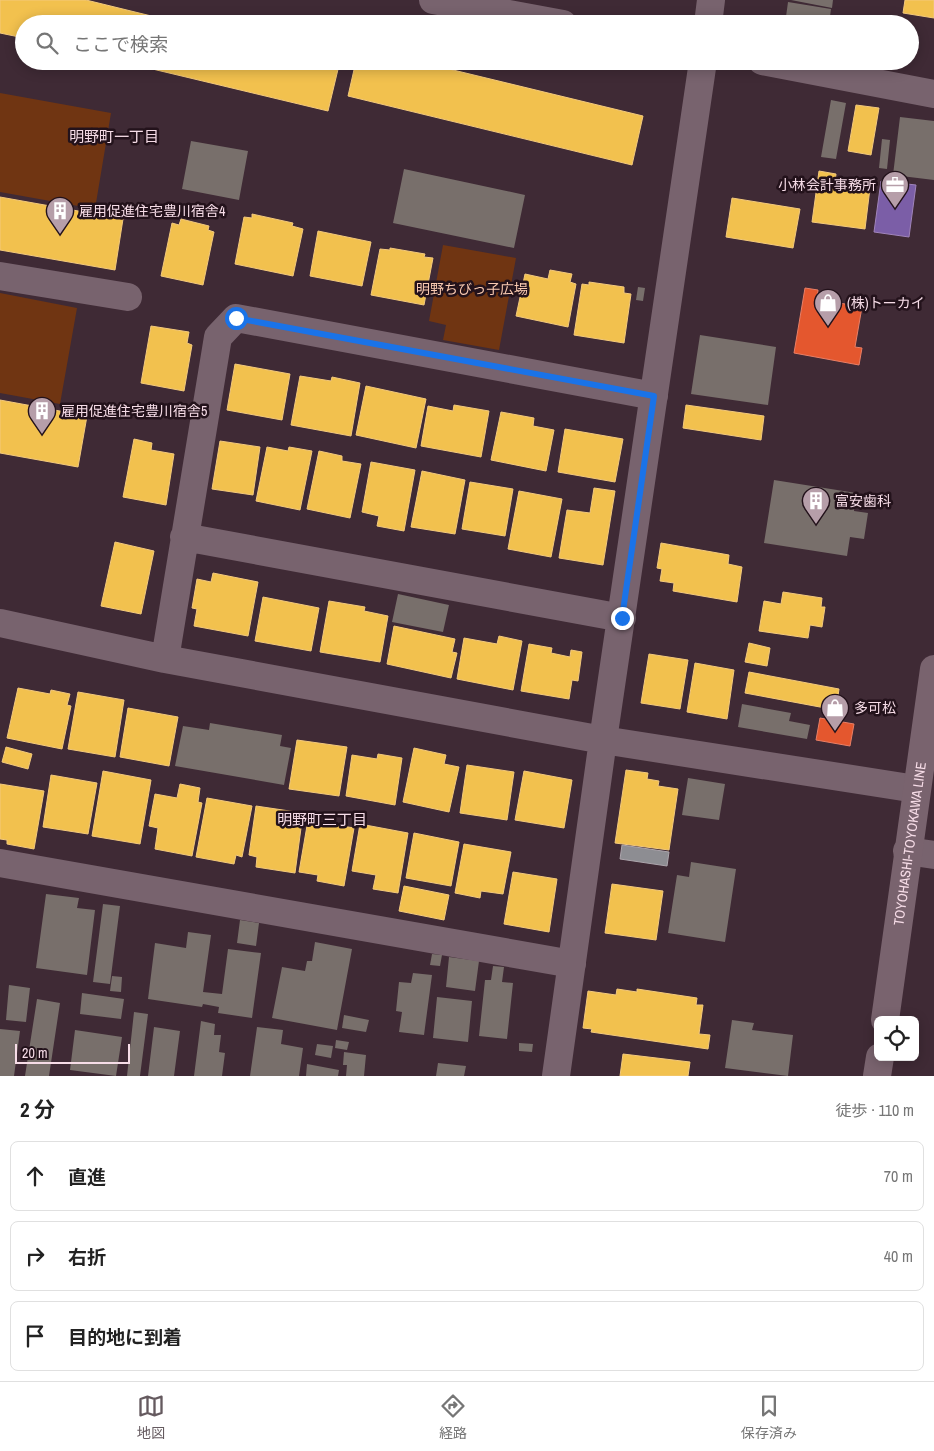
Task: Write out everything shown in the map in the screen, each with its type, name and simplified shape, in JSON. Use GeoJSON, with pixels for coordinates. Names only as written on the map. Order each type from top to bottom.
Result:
{"type":"FeatureCollection","features":[{"type":"Feature","properties":{"kind":"main road","name":"TOYOHASHI-TOYOKAWA LINE"},"geometry":{"type":"LineString","coordinates":[[886,1016],[907,851],[934,669]]}},
{"type":"Feature","properties":{"kind":"main road"},"geometry":{"type":"LineString","coordinates":[[877,1076],[879,1061]]}},
{"type":"Feature","properties":{"kind":"street"},"geometry":{"type":"LineString","coordinates":[[433,0],[514,15]]}},
{"type":"Feature","properties":{"kind":"street"},"geometry":{"type":"LineString","coordinates":[[709,15],[711,0]]}},
{"type":"Feature","properties":{"kind":"street"},"geometry":{"type":"LineString","coordinates":[[556,1076],[603,740],[702,70]]}},
{"type":"Feature","properties":{"kind":"street"},"geometry":{"type":"LineString","coordinates":[[809,70],[934,94]]}},
{"type":"Feature","properties":{"kind":"street"},"geometry":{"type":"LineString","coordinates":[[0,276],[128,297]]}},
{"type":"Feature","properties":{"kind":"street"},"geometry":{"type":"LineString","coordinates":[[164,659],[218,338],[236,318],[654,396]]}},
{"type":"Feature","properties":{"kind":"street"},"geometry":{"type":"LineString","coordinates":[[184,537],[622,618]]}},
{"type":"Feature","properties":{"kind":"street"},"geometry":{"type":"LineString","coordinates":[[0,625],[164,659],[603,740],[916,789]]}},
{"type":"Feature","properties":{"kind":"street"},"geometry":{"type":"LineString","coordinates":[[907,851],[934,855]]}},
{"type":"Feature","properties":{"kind":"street"},"geometry":{"type":"LineString","coordinates":[[0,863],[572,964]]}},
{"type":"Feature","properties":{"kind":"green space"},"geometry":{"type":"Polygon","coordinates":[[[0,93],[111,113],[95,209],[0,192],[0,93]]]}},
{"type":"Feature","properties":{"kind":"green space","name":"明野ちびっ子広場"},"geometry":{"type":"Polygon","coordinates":[[[443,245],[516,258],[499,350],[443,340],[446,325],[429,321],[443,245]]]}},
{"type":"Feature","properties":{"kind":"green space"},"geometry":{"type":"Polygon","coordinates":[[[0,293],[77,308],[60,404],[0,393],[0,293]]]}},
{"type":"Feature","properties":{"kind":"building: 住宅"},"geometry":{"type":"Polygon","coordinates":[[[0,0],[86,0],[147,15],[15,15],[15,36],[0,33],[0,0]]]}},
{"type":"Feature","properties":{"kind":"building: 住宅"},"geometry":{"type":"Polygon","coordinates":[[[905,0],[934,0],[934,18],[903,13],[905,0]]]}},
{"type":"Feature","properties":{"kind":"building: 住宅"},"geometry":{"type":"Polygon","coordinates":[[[157,70],[338,70],[328,111],[157,70]]]}},
{"type":"Feature","properties":{"kind":"building: 住宅"},"geometry":{"type":"Polygon","coordinates":[[[354,70],[453,70],[643,116],[632,165],[348,96],[354,70]]]}},
{"type":"Feature","properties":{"kind":"building: 住宅"},"geometry":{"type":"Polygon","coordinates":[[[856,105],[879,108],[871,155],[848,151],[856,105]]]}},
{"type":"Feature","properties":{"kind":"building: 住宅"},"geometry":{"type":"Polygon","coordinates":[[[819,171],[836,174],[835,183],[870,188],[865,229],[812,222],[819,171]]]}},
{"type":"Feature","properties":{"kind":"building: 住宅","name":"雇用促進住宅豊川宿舎4"},"geometry":{"type":"Polygon","coordinates":[[[0,197],[123,219],[115,270],[0,250],[0,197]]]}},
{"type":"Feature","properties":{"kind":"building: 住宅"},"geometry":{"type":"Polygon","coordinates":[[[732,198],[800,209],[793,248],[726,237],[732,198]]]}},
{"type":"Feature","properties":{"kind":"building: 住宅"},"geometry":{"type":"Polygon","coordinates":[[[252,214],[293,223],[292,226],[303,229],[293,276],[235,264],[244,217],[252,218],[252,214]]]}},
{"type":"Feature","properties":{"kind":"building: 住宅"},"geometry":{"type":"Polygon","coordinates":[[[181,219],[209,226],[208,230],[214,232],[203,285],[161,276],[172,223],[179,225],[181,219]]]}},
{"type":"Feature","properties":{"kind":"building: 住宅"},"geometry":{"type":"Polygon","coordinates":[[[318,231],[371,242],[362,286],[310,276],[318,231]]]}},
{"type":"Feature","properties":{"kind":"building: 住宅"},"geometry":{"type":"Polygon","coordinates":[[[390,248],[425,254],[424,257],[433,258],[424,305],[371,295],[380,249],[390,250],[390,248]]]}},
{"type":"Feature","properties":{"kind":"building: 住宅"},"geometry":{"type":"Polygon","coordinates":[[[550,270],[572,274],[570,282],[576,284],[568,327],[516,316],[525,274],[548,279],[550,270]]]}},
{"type":"Feature","properties":{"kind":"building: 住宅"},"geometry":{"type":"Polygon","coordinates":[[[589,282],[624,287],[624,293],[631,294],[624,343],[574,335],[582,284],[589,285],[589,282]]]}},
{"type":"Feature","properties":{"kind":"building: 住宅"},"geometry":{"type":"Polygon","coordinates":[[[151,326],[189,332],[187,343],[192,345],[184,391],[141,383],[151,326]]]}},
{"type":"Feature","properties":{"kind":"building: 住宅"},"geometry":{"type":"Polygon","coordinates":[[[235,364],[290,374],[282,420],[227,410],[235,364]]]}},
{"type":"Feature","properties":{"kind":"building: 住宅"},"geometry":{"type":"Polygon","coordinates":[[[300,376],[331,381],[332,377],[360,383],[351,436],[291,425],[300,376]]]}},
{"type":"Feature","properties":{"kind":"building: 住宅"},"geometry":{"type":"Polygon","coordinates":[[[366,386],[426,399],[416,448],[356,435],[366,386]]]}},
{"type":"Feature","properties":{"kind":"building: 住宅","name":"雇用促進住宅豊川宿舎5"},"geometry":{"type":"Polygon","coordinates":[[[0,400],[87,416],[78,467],[0,453],[0,400]]]}},
{"type":"Feature","properties":{"kind":"building: 住宅"},"geometry":{"type":"Polygon","coordinates":[[[454,405],[489,411],[481,457],[421,446],[428,406],[453,411],[454,405]]]}},
{"type":"Feature","properties":{"kind":"building: 住宅"},"geometry":{"type":"Polygon","coordinates":[[[686,405],[764,416],[761,440],[683,428],[686,405]]]}},
{"type":"Feature","properties":{"kind":"building: 住宅"},"geometry":{"type":"Polygon","coordinates":[[[501,412],[534,418],[533,426],[554,430],[546,471],[491,460],[501,412]]]}},
{"type":"Feature","properties":{"kind":"building: 住宅"},"geometry":{"type":"Polygon","coordinates":[[[565,429],[623,439],[615,482],[558,472],[565,429]]]}},
{"type":"Feature","properties":{"kind":"building: 住宅"},"geometry":{"type":"Polygon","coordinates":[[[134,439],[152,443],[151,450],[174,454],[166,505],[123,497],[134,439]]]}},
{"type":"Feature","properties":{"kind":"building: 住宅"},"geometry":{"type":"Polygon","coordinates":[[[220,441],[260,447],[253,495],[212,489],[220,441]]]}},
{"type":"Feature","properties":{"kind":"building: 住宅"},"geometry":{"type":"Polygon","coordinates":[[[267,447],[288,451],[289,447],[312,451],[300,510],[256,501],[267,447]]]}},
{"type":"Feature","properties":{"kind":"building: 住宅"},"geometry":{"type":"Polygon","coordinates":[[[319,451],[342,456],[342,461],[361,464],[350,518],[307,509],[319,451]]]}},
{"type":"Feature","properties":{"kind":"building: 住宅"},"geometry":{"type":"Polygon","coordinates":[[[371,462],[415,470],[404,531],[377,526],[379,516],[362,512],[371,462]]]}},
{"type":"Feature","properties":{"kind":"building: 住宅"},"geometry":{"type":"Polygon","coordinates":[[[422,471],[465,480],[455,534],[411,527],[422,471]]]}},
{"type":"Feature","properties":{"kind":"building: 住宅"},"geometry":{"type":"Polygon","coordinates":[[[470,482],[513,489],[505,536],[462,529],[470,482]]]}},
{"type":"Feature","properties":{"kind":"building: 住宅"},"geometry":{"type":"Polygon","coordinates":[[[594,488],[615,491],[603,565],[559,558],[567,510],[590,513],[594,488]]]}},
{"type":"Feature","properties":{"kind":"building: 住宅"},"geometry":{"type":"Polygon","coordinates":[[[519,491],[562,499],[551,557],[508,549],[519,491]]]}},
{"type":"Feature","properties":{"kind":"building: 住宅"},"geometry":{"type":"Polygon","coordinates":[[[115,542],[154,551],[141,614],[101,606],[115,542]]]}},
{"type":"Feature","properties":{"kind":"building: 住宅"},"geometry":{"type":"Polygon","coordinates":[[[661,543],[729,555],[728,564],[742,567],[737,602],[673,591],[674,583],[660,581],[662,569],[657,568],[661,543]]]}},
{"type":"Feature","properties":{"kind":"building: 住宅"},"geometry":{"type":"Polygon","coordinates":[[[213,573],[258,582],[248,636],[194,626],[197,609],[192,608],[197,579],[211,582],[213,573]]]}},
{"type":"Feature","properties":{"kind":"building: 住宅"},"geometry":{"type":"Polygon","coordinates":[[[783,592],[822,598],[821,607],[825,607],[822,627],[810,625],[808,638],[759,631],[764,601],[781,604],[783,592]]]}},
{"type":"Feature","properties":{"kind":"building: 住宅"},"geometry":{"type":"Polygon","coordinates":[[[263,597],[319,608],[311,651],[255,641],[263,597]]]}},
{"type":"Feature","properties":{"kind":"building: 住宅"},"geometry":{"type":"Polygon","coordinates":[[[329,601],[365,607],[364,611],[388,616],[380,662],[320,652],[329,601]]]}},
{"type":"Feature","properties":{"kind":"building: 住宅"},"geometry":{"type":"Polygon","coordinates":[[[394,626],[455,639],[452,652],[457,653],[451,678],[387,664],[394,626]]]}},
{"type":"Feature","properties":{"kind":"building: 住宅"},"geometry":{"type":"Polygon","coordinates":[[[499,636],[522,641],[513,690],[457,679],[464,638],[497,644],[499,636]]]}},
{"type":"Feature","properties":{"kind":"building: 住宅"},"geometry":{"type":"Polygon","coordinates":[[[749,643],[770,648],[767,666],[745,662],[749,643]]]}},
{"type":"Feature","properties":{"kind":"building: 住宅"},"geometry":{"type":"Polygon","coordinates":[[[529,644],[552,648],[551,653],[570,657],[571,650],[582,652],[578,681],[572,680],[569,699],[521,691],[529,644]]]}},
{"type":"Feature","properties":{"kind":"building: 住宅"},"geometry":{"type":"Polygon","coordinates":[[[649,654],[688,660],[680,709],[641,703],[649,654]]]}},
{"type":"Feature","properties":{"kind":"building: 住宅"},"geometry":{"type":"Polygon","coordinates":[[[695,663],[734,670],[727,719],[687,712],[695,663]]]}},
{"type":"Feature","properties":{"kind":"building: 住宅"},"geometry":{"type":"Polygon","coordinates":[[[749,672],[839,689],[836,710],[745,693],[749,672]]]}},
{"type":"Feature","properties":{"kind":"building: 住宅"},"geometry":{"type":"Polygon","coordinates":[[[18,688],[50,694],[51,690],[70,694],[67,705],[71,706],[62,749],[7,738],[18,688]]]}},
{"type":"Feature","properties":{"kind":"building: 住宅"},"geometry":{"type":"Polygon","coordinates":[[[78,692],[124,700],[115,757],[68,749],[78,692]]]}},
{"type":"Feature","properties":{"kind":"building: 住宅"},"geometry":{"type":"Polygon","coordinates":[[[128,708],[178,717],[169,766],[120,757],[128,708]]]}},
{"type":"Feature","properties":{"kind":"building: 住宅"},"geometry":{"type":"Polygon","coordinates":[[[297,740],[347,747],[339,796],[289,789],[297,740]]]}},
{"type":"Feature","properties":{"kind":"building: 住宅"},"geometry":{"type":"Polygon","coordinates":[[[6,747],[32,754],[28,769],[2,762],[6,747]]]}},
{"type":"Feature","properties":{"kind":"building: 住宅"},"geometry":{"type":"Polygon","coordinates":[[[414,748],[446,755],[444,764],[459,767],[449,812],[403,802],[414,748]]]}},
{"type":"Feature","properties":{"kind":"building: 住宅"},"geometry":{"type":"Polygon","coordinates":[[[378,754],[402,758],[395,805],[346,796],[352,755],[377,759],[378,754]]]}},
{"type":"Feature","properties":{"kind":"building: 住宅"},"geometry":{"type":"Polygon","coordinates":[[[467,765],[514,772],[507,820],[460,813],[467,765]]]}},
{"type":"Feature","properties":{"kind":"building: 住宅"},"geometry":{"type":"Polygon","coordinates":[[[626,770],[648,773],[647,779],[659,781],[658,786],[678,789],[669,850],[615,843],[626,770]]]}},
{"type":"Feature","properties":{"kind":"building: 住宅"},"geometry":{"type":"Polygon","coordinates":[[[103,771],[151,780],[140,844],[92,836],[103,771]]]}},
{"type":"Feature","properties":{"kind":"building: 住宅"},"geometry":{"type":"Polygon","coordinates":[[[524,771],[572,780],[564,828],[515,820],[524,771]]]}},
{"type":"Feature","properties":{"kind":"building: 住宅"},"geometry":{"type":"Polygon","coordinates":[[[51,775],[97,783],[88,834],[43,827],[51,775]]]}},
{"type":"Feature","properties":{"kind":"building: 住宅"},"geometry":{"type":"Polygon","coordinates":[[[0,784],[44,791],[34,849],[7,844],[7,840],[0,839],[0,784]]]}},
{"type":"Feature","properties":{"kind":"building: 住宅"},"geometry":{"type":"Polygon","coordinates":[[[180,784],[200,788],[198,802],[202,803],[192,856],[155,849],[158,828],[149,826],[155,794],[177,798],[180,784]]]}},
{"type":"Feature","properties":{"kind":"building: 住宅"},"geometry":{"type":"Polygon","coordinates":[[[207,798],[252,806],[242,857],[236,855],[234,864],[196,857],[207,798]]]}},
{"type":"Feature","properties":{"kind":"building: 住宅"},"geometry":{"type":"Polygon","coordinates":[[[256,806],[303,813],[295,873],[256,867],[257,857],[249,855],[256,806]]]}},
{"type":"Feature","properties":{"kind":"building: 住宅"},"geometry":{"type":"Polygon","coordinates":[[[308,820],[354,828],[344,886],[317,881],[318,875],[299,872],[308,820]]]}},
{"type":"Feature","properties":{"kind":"building: 住宅"},"geometry":{"type":"Polygon","coordinates":[[[360,824],[408,833],[398,893],[373,889],[376,875],[352,871],[360,824]]]}},
{"type":"Feature","properties":{"kind":"building: 住宅"},"geometry":{"type":"Polygon","coordinates":[[[414,833],[459,842],[451,886],[406,878],[414,833]]]}},
{"type":"Feature","properties":{"kind":"building: 住宅"},"geometry":{"type":"Polygon","coordinates":[[[464,844],[511,852],[503,894],[481,891],[480,898],[455,893],[464,844]]]}},
{"type":"Feature","properties":{"kind":"building: 住宅"},"geometry":{"type":"Polygon","coordinates":[[[513,872],[557,879],[549,932],[504,924],[513,872]]]}},
{"type":"Feature","properties":{"kind":"building: 住宅"},"geometry":{"type":"Polygon","coordinates":[[[612,884],[663,891],[656,940],[605,933],[612,884]]]}},
{"type":"Feature","properties":{"kind":"building: 住宅"},"geometry":{"type":"Polygon","coordinates":[[[404,886],[449,895],[444,920],[399,911],[404,886]]]}},
{"type":"Feature","properties":{"kind":"building: 住宅"},"geometry":{"type":"Polygon","coordinates":[[[617,989],[637,992],[637,989],[697,998],[696,1005],[703,1005],[699,1034],[710,1035],[708,1049],[591,1032],[592,1029],[583,1028],[588,991],[616,995],[617,989]]]}},
{"type":"Feature","properties":{"kind":"building: 住宅"},"geometry":{"type":"Polygon","coordinates":[[[623,1054],[690,1062],[688,1076],[620,1076],[623,1054]]]}},
{"type":"Feature","properties":{"kind":"building: 商業","name":"(株)トーカイ"},"geometry":{"type":"Polygon","coordinates":[[[805,288],[818,290],[817,299],[862,307],[855,347],[862,348],[859,365],[794,353],[805,288]]]}},
{"type":"Feature","properties":{"kind":"building: 商業","name":"多可松"},"geometry":{"type":"Polygon","coordinates":[[[820,718],[854,724],[850,746],[816,740],[820,718]]]}},
{"type":"Feature","properties":{"kind":"building: 業務","name":"小林会計事務所"},"geometry":{"type":"Polygon","coordinates":[[[881,181],[916,185],[909,237],[874,232],[881,181]]]}},
{"type":"Feature","properties":{"kind":"building: 工業"},"geometry":{"type":"Polygon","coordinates":[[[622,845],[669,852],[667,866],[620,859],[622,845]]]}},
{"type":"Feature","properties":{"kind":"building: その他"},"geometry":{"type":"Polygon","coordinates":[[[791,0],[833,0],[832,8],[791,0]]]}},
{"type":"Feature","properties":{"kind":"building: その他"},"geometry":{"type":"Polygon","coordinates":[[[788,2],[831,9],[830,15],[786,15],[788,2]]]}},
{"type":"Feature","properties":{"kind":"building: その他"},"geometry":{"type":"Polygon","coordinates":[[[831,100],[846,103],[836,159],[821,157],[831,100]]]}},
{"type":"Feature","properties":{"kind":"building: その他"},"geometry":{"type":"Polygon","coordinates":[[[900,117],[934,121],[934,180],[893,175],[900,117]]]}},
{"type":"Feature","properties":{"kind":"building: その他"},"geometry":{"type":"Polygon","coordinates":[[[882,139],[890,140],[887,169],[879,168],[882,139]]]}},
{"type":"Feature","properties":{"kind":"building: その他"},"geometry":{"type":"Polygon","coordinates":[[[191,141],[248,151],[239,200],[182,189],[191,141]]]}},
{"type":"Feature","properties":{"kind":"building: その他"},"geometry":{"type":"Polygon","coordinates":[[[404,169],[525,195],[514,248],[393,223],[404,169]]]}},
{"type":"Feature","properties":{"kind":"building: その他"},"geometry":{"type":"Polygon","coordinates":[[[638,287],[645,288],[643,301],[636,300],[638,287]]]}},
{"type":"Feature","properties":{"kind":"building: その他"},"geometry":{"type":"Polygon","coordinates":[[[700,335],[776,347],[768,405],[691,394],[700,335]]]}},
{"type":"Feature","properties":{"kind":"building: その他","name":"富安歯科"},"geometry":{"type":"Polygon","coordinates":[[[774,480],[856,493],[854,511],[868,513],[864,539],[850,537],[847,556],[764,543],[774,480]]]}},
{"type":"Feature","properties":{"kind":"building: その他"},"geometry":{"type":"Polygon","coordinates":[[[398,594],[449,605],[443,632],[392,622],[398,594]]]}},
{"type":"Feature","properties":{"kind":"building: その他"},"geometry":{"type":"Polygon","coordinates":[[[742,704],[791,713],[789,721],[810,725],[807,739],[738,727],[742,704]]]}},
{"type":"Feature","properties":{"kind":"building: その他"},"geometry":{"type":"Polygon","coordinates":[[[210,723],[282,735],[280,746],[291,748],[284,785],[175,766],[183,726],[209,730],[210,723]]]}},
{"type":"Feature","properties":{"kind":"building: その他"},"geometry":{"type":"Polygon","coordinates":[[[688,778],[725,784],[719,820],[682,815],[688,778]]]}},
{"type":"Feature","properties":{"kind":"building: その他"},"geometry":{"type":"Polygon","coordinates":[[[691,862],[736,869],[725,942],[668,933],[677,875],[689,877],[691,862]]]}},
{"type":"Feature","properties":{"kind":"building: その他"},"geometry":{"type":"Polygon","coordinates":[[[46,894],[79,898],[77,908],[95,910],[87,975],[36,968],[46,894]]]}},
{"type":"Feature","properties":{"kind":"building: その他"},"geometry":{"type":"Polygon","coordinates":[[[103,904],[120,906],[110,984],[93,982],[103,904]]]}},
{"type":"Feature","properties":{"kind":"building: その他"},"geometry":{"type":"Polygon","coordinates":[[[240,920],[259,923],[256,946],[237,943],[240,920]]]}},
{"type":"Feature","properties":{"kind":"building: その他"},"geometry":{"type":"Polygon","coordinates":[[[188,932],[211,935],[203,992],[222,994],[228,949],[261,953],[252,1018],[218,1013],[219,1007],[203,1004],[202,1007],[148,999],[155,943],[186,948],[188,932]]]}},
{"type":"Feature","properties":{"kind":"building: その他"},"geometry":{"type":"Polygon","coordinates":[[[315,942],[352,949],[337,1030],[272,1018],[282,967],[305,971],[307,961],[312,961],[315,942]]]}},
{"type":"Feature","properties":{"kind":"building: その他"},"geometry":{"type":"Polygon","coordinates":[[[432,954],[442,955],[440,966],[430,965],[432,954]]]}},
{"type":"Feature","properties":{"kind":"building: その他"},"geometry":{"type":"Polygon","coordinates":[[[449,957],[479,961],[475,991],[446,987],[449,957]]]}},
{"type":"Feature","properties":{"kind":"building: その他"},"geometry":{"type":"Polygon","coordinates":[[[493,966],[504,967],[502,982],[513,983],[507,1039],[479,1036],[485,980],[491,980],[493,966]]]}},
{"type":"Feature","properties":{"kind":"building: その他"},"geometry":{"type":"Polygon","coordinates":[[[413,973],[432,975],[424,1035],[399,1032],[402,1012],[396,1011],[399,982],[411,983],[413,973]]]}},
{"type":"Feature","properties":{"kind":"building: その他"},"geometry":{"type":"Polygon","coordinates":[[[112,976],[122,977],[121,992],[110,991],[112,976]]]}},
{"type":"Feature","properties":{"kind":"building: その他"},"geometry":{"type":"Polygon","coordinates":[[[9,985],[30,988],[26,1022],[6,1020],[9,985]]]}},
{"type":"Feature","properties":{"kind":"building: その他"},"geometry":{"type":"Polygon","coordinates":[[[82,993],[124,999],[121,1019],[80,1014],[82,993]]]}},
{"type":"Feature","properties":{"kind":"building: その他"},"geometry":{"type":"Polygon","coordinates":[[[437,997],[472,1001],[468,1042],[433,1038],[437,997]]]}},
{"type":"Feature","properties":{"kind":"building: その他"},"geometry":{"type":"Polygon","coordinates":[[[37,999],[60,1003],[49,1076],[25,1076],[37,999]]]}},
{"type":"Feature","properties":{"kind":"building: その他"},"geometry":{"type":"Polygon","coordinates":[[[134,1012],[148,1014],[140,1076],[127,1076],[134,1012]]]}},
{"type":"Feature","properties":{"kind":"building: その他"},"geometry":{"type":"Polygon","coordinates":[[[344,1015],[369,1020],[366,1032],[342,1028],[344,1015]]]}},
{"type":"Feature","properties":{"kind":"building: その他"},"geometry":{"type":"Polygon","coordinates":[[[732,1020],[754,1023],[752,1030],[793,1035],[788,1076],[725,1068],[732,1020]]]}},
{"type":"Feature","properties":{"kind":"building: その他"},"geometry":{"type":"Polygon","coordinates":[[[201,1021],[215,1024],[214,1035],[221,1035],[219,1052],[225,1053],[222,1076],[194,1076],[201,1021]]]}},
{"type":"Feature","properties":{"kind":"building: その他"},"geometry":{"type":"Polygon","coordinates":[[[154,1027],[180,1031],[174,1076],[148,1076],[154,1027]]]}},
{"type":"Feature","properties":{"kind":"building: その他"},"geometry":{"type":"Polygon","coordinates":[[[257,1027],[283,1030],[281,1044],[303,1048],[299,1076],[250,1076],[257,1027]]]}},
{"type":"Feature","properties":{"kind":"building: その他"},"geometry":{"type":"Polygon","coordinates":[[[0,1029],[20,1031],[14,1076],[0,1076],[0,1029]]]}},
{"type":"Feature","properties":{"kind":"building: その他"},"geometry":{"type":"Polygon","coordinates":[[[75,1030],[122,1037],[116,1076],[70,1070],[75,1030]]]}},
{"type":"Feature","properties":{"kind":"building: その他"},"geometry":{"type":"Polygon","coordinates":[[[336,1040],[349,1042],[347,1050],[335,1048],[336,1040]]]}},
{"type":"Feature","properties":{"kind":"building: その他"},"geometry":{"type":"Polygon","coordinates":[[[519,1043],[533,1044],[532,1052],[519,1051],[519,1043]]]}},
{"type":"Feature","properties":{"kind":"building: その他"},"geometry":{"type":"Polygon","coordinates":[[[317,1044],[333,1046],[331,1058],[315,1055],[317,1044]]]}},
{"type":"Feature","properties":{"kind":"building: その他"},"geometry":{"type":"Polygon","coordinates":[[[344,1052],[366,1055],[364,1076],[346,1076],[347,1065],[343,1065],[344,1052]]]}},
{"type":"Feature","properties":{"kind":"building: その他"},"geometry":{"type":"Polygon","coordinates":[[[438,1063],[466,1066],[464,1076],[436,1076],[438,1063]]]}},
{"type":"Feature","properties":{"kind":"building: その他"},"geometry":{"type":"Polygon","coordinates":[[[307,1064],[339,1070],[338,1076],[306,1076],[307,1064]]]}},
{"type":"Feature","properties":{"kind":"place","name":"小林会計事務所"},"geometry":{"type":"Point","coordinates":[895,209]}},
{"type":"Feature","properties":{"kind":"place","name":"雇用促進住宅豊川宿舎4"},"geometry":{"type":"Point","coordinates":[60,235]}},
{"type":"Feature","properties":{"kind":"place","name":"(株)トーカイ"},"geometry":{"type":"Point","coordinates":[828,327]}},
{"type":"Feature","properties":{"kind":"place","name":"雇用促進住宅豊川宿舎5"},"geometry":{"type":"Point","coordinates":[42,435]}},
{"type":"Feature","properties":{"kind":"place","name":"富安歯科"},"geometry":{"type":"Point","coordinates":[816,525]}},
{"type":"Feature","properties":{"kind":"place","name":"多可松"},"geometry":{"type":"Point","coordinates":[835,732]}},
{"type":"Feature","properties":{"kind":"district","name":"明野町一丁目"},"geometry":{"type":"Point","coordinates":[114,137]}},
{"type":"Feature","properties":{"kind":"district","name":"明野町三丁目"},"geometry":{"type":"Point","coordinates":[322,820]}},
{"type":"Feature","properties":{"kind":"route"},"geometry":{"type":"LineString","coordinates":[[236,318],[654,396],[622,618]]}}]}
